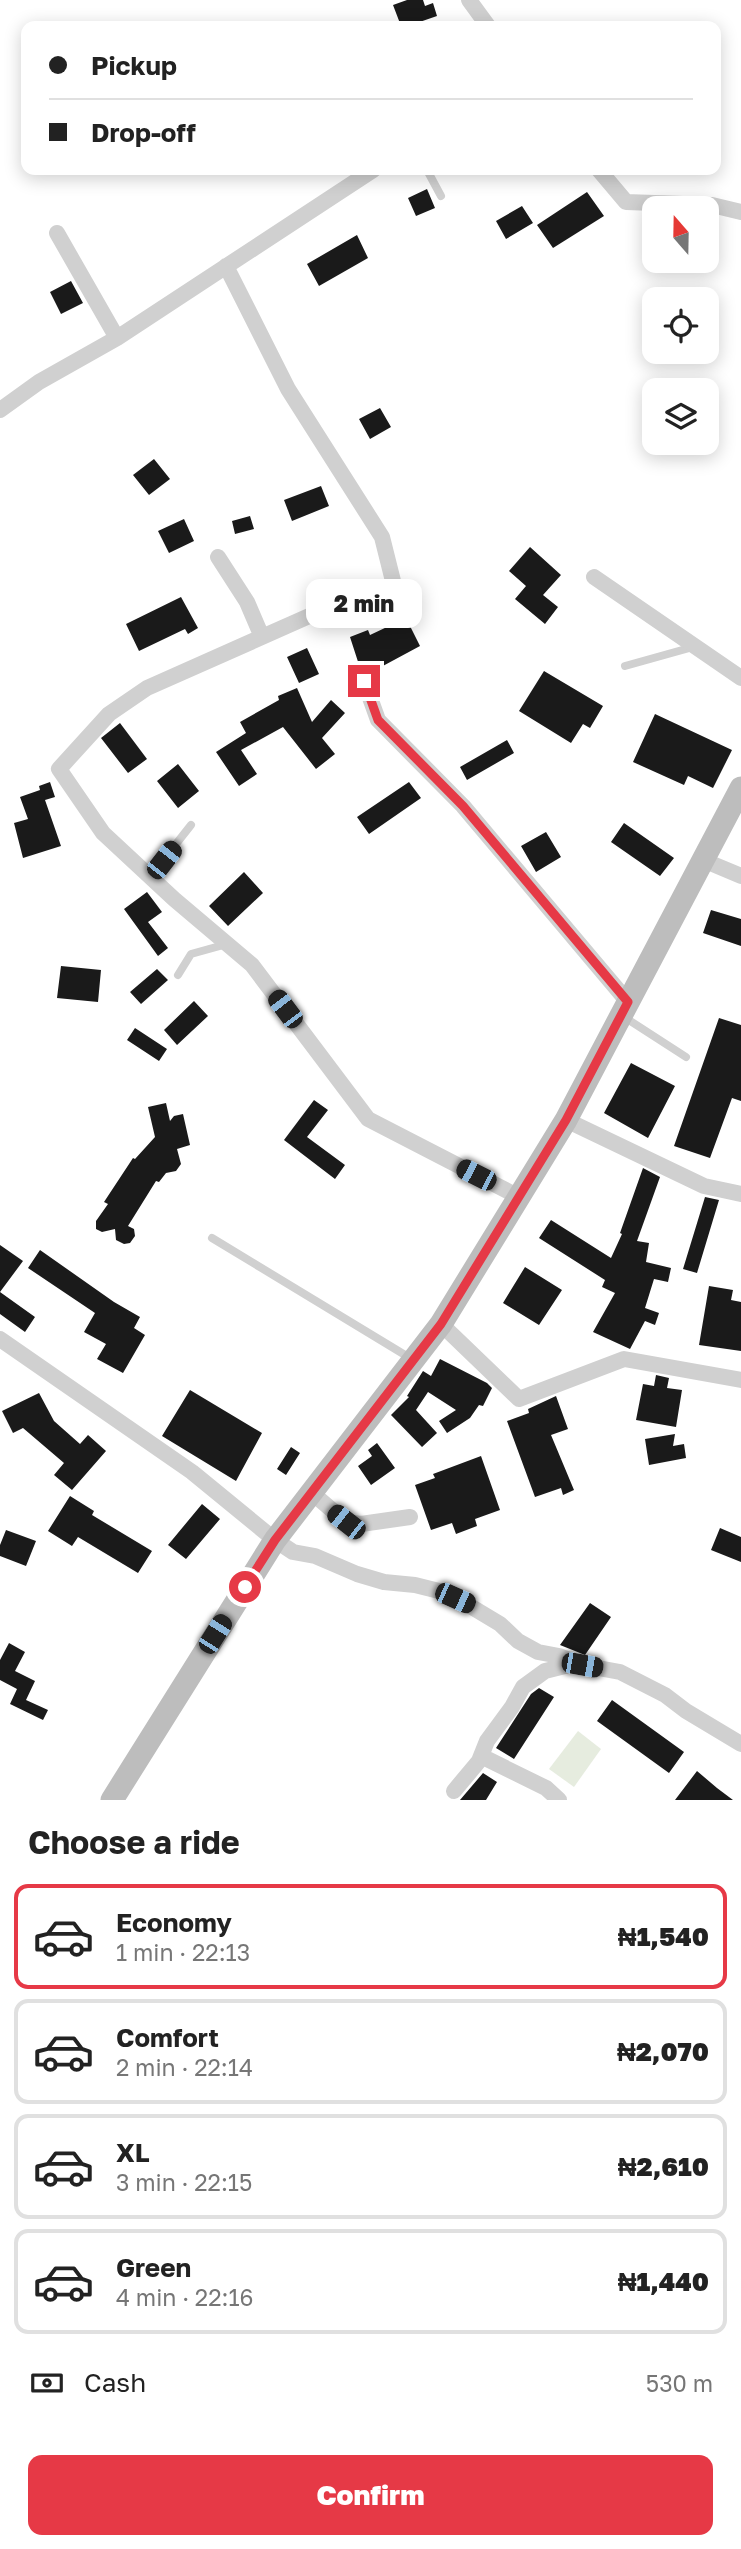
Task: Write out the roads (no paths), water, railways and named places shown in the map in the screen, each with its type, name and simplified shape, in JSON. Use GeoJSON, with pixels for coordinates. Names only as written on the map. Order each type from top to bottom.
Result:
{"type":"FeatureCollection","features":[{"type":"Feature","properties":{"kind":"street"},"geometry":{"type":"LineString","coordinates":[[468,0],[484,21]]}},
{"type":"Feature","properties":{"kind":"street"},"geometry":{"type":"LineString","coordinates":[[0,410],[39,382],[117,338],[365,175]]}},
{"type":"Feature","properties":{"kind":"street"},"geometry":{"type":"LineString","coordinates":[[603,175],[626,202],[712,205],[741,212]]}},
{"type":"Feature","properties":{"kind":"street"},"geometry":{"type":"LineString","coordinates":[[57,233],[117,338]]}},
{"type":"Feature","properties":{"kind":"street"},"geometry":{"type":"LineString","coordinates":[[226,266],[288,388],[382,537],[398,601],[346,613],[316,613],[147,688],[109,715],[59,769],[103,833],[252,965],[368,1119],[519,1197]]}},
{"type":"Feature","properties":{"kind":"street"},"geometry":{"type":"LineString","coordinates":[[218,557],[247,602],[262,637]]}},
{"type":"Feature","properties":{"kind":"street"},"geometry":{"type":"LineString","coordinates":[[594,576],[741,678]]}},
{"type":"Feature","properties":{"kind":"street"},"geometry":{"type":"LineString","coordinates":[[364,681],[378,720],[463,806],[625,1008]]}},
{"type":"Feature","properties":{"kind":"street"},"geometry":{"type":"LineString","coordinates":[[112,1800],[275,1540],[441,1324],[566,1120],[741,788]]}},
{"type":"Feature","properties":{"kind":"street"},"geometry":{"type":"LineString","coordinates":[[704,860],[741,876]]}},
{"type":"Feature","properties":{"kind":"street"},"geometry":{"type":"LineString","coordinates":[[566,1120],[704,1186],[741,1194]]}},
{"type":"Feature","properties":{"kind":"street"},"geometry":{"type":"LineString","coordinates":[[441,1324],[519,1399],[624,1359],[741,1380]]}},
{"type":"Feature","properties":{"kind":"street"},"geometry":{"type":"LineString","coordinates":[[0,1339],[192,1472],[293,1552],[326,1560],[384,1582],[439,1591],[470,1605],[500,1625],[518,1642],[538,1652],[620,1672],[665,1695],[741,1744]]}},
{"type":"Feature","properties":{"kind":"street"},"geometry":{"type":"LineString","coordinates":[[312,1492],[346,1522],[361,1524],[410,1517]]}},
{"type":"Feature","properties":{"kind":"street"},"geometry":{"type":"LineString","coordinates":[[454,1791],[481,1756],[487,1741],[523,1687],[545,1671],[577,1663]]}},
{"type":"Feature","properties":{"kind":"street"},"geometry":{"type":"LineString","coordinates":[[481,1756],[546,1788],[559,1800]]}},
{"type":"Feature","properties":{"kind":"lane"},"geometry":{"type":"LineString","coordinates":[[430,175],[441,195]]}},
{"type":"Feature","properties":{"kind":"lane"},"geometry":{"type":"LineString","coordinates":[[625,666],[694,646]]}},
{"type":"Feature","properties":{"kind":"lane"},"geometry":{"type":"LineString","coordinates":[[150,877],[191,825]]}},
{"type":"Feature","properties":{"kind":"lane"},"geometry":{"type":"LineString","coordinates":[[178,975],[191,954],[228,944]]}},
{"type":"Feature","properties":{"kind":"lane"},"geometry":{"type":"LineString","coordinates":[[625,1008],[686,1057]]}},
{"type":"Feature","properties":{"kind":"lane"},"geometry":{"type":"LineString","coordinates":[[212,1238],[414,1360]]}}]}
